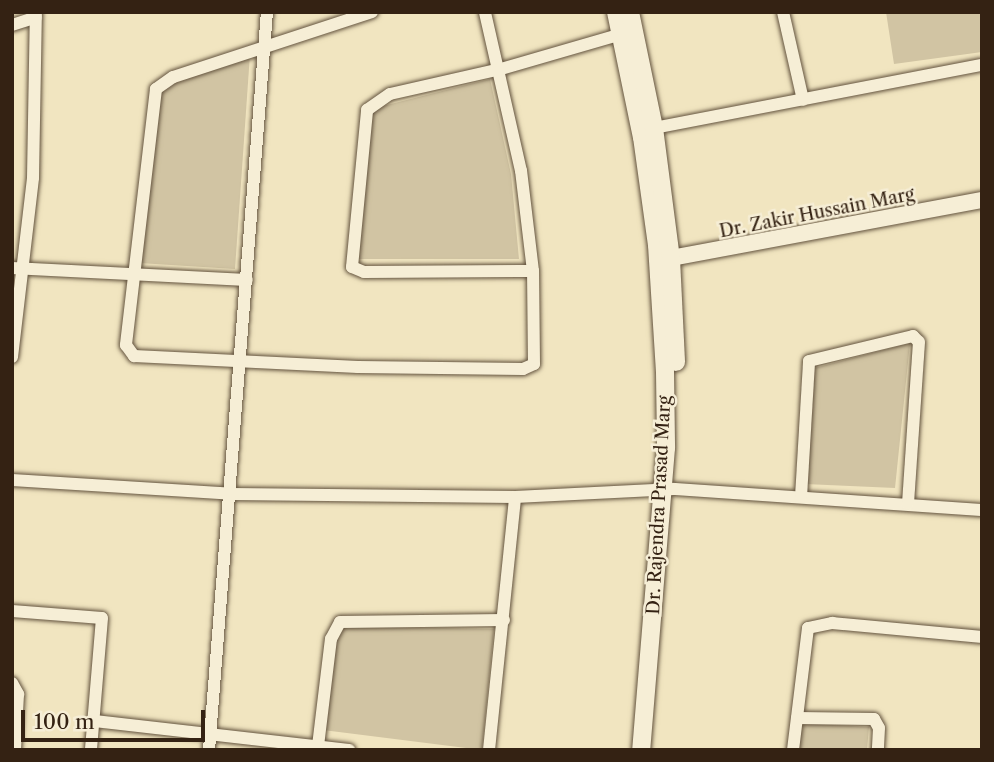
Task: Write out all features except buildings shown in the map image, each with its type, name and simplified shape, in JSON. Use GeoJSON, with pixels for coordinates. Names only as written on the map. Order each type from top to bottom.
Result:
{"type":"FeatureCollection","features":[{"type":"Feature","properties":{"kind":"main road","name":"Dr. Rajendra Prasad Marg"},"geometry":{"type":"LineString","coordinates":[[616,12],[628,32],[654,128],[665,260],[669,489],[652,750]]}},
{"type":"Feature","properties":{"kind":"main road","name":"Dr. Rajendra Prasad Marg"},"geometry":{"type":"LineString","coordinates":[[630,12],[628,32],[665,260]]}},
{"type":"Feature","properties":{"kind":"main road","name":"Dr. Rajendra Prasad Marg"},"geometry":{"type":"LineString","coordinates":[[641,750],[669,489]]}},
{"type":"Feature","properties":{"kind":"street"},"geometry":{"type":"LineString","coordinates":[[209,750],[232,494],[267,12]]}},
{"type":"Feature","properties":{"kind":"street"},"geometry":{"type":"LineString","coordinates":[[372,12],[173,77],[156,89],[128,352],[134,356],[241,363],[529,368],[537,354],[533,271],[521,171],[501,69],[485,12]]}},
{"type":"Feature","properties":{"kind":"street"},"geometry":{"type":"LineString","coordinates":[[783,12],[803,100]]}},
{"type":"Feature","properties":{"kind":"street"},"geometry":{"type":"LineString","coordinates":[[12,25],[36,15],[33,178],[17,268],[12,357]]}},
{"type":"Feature","properties":{"kind":"street"},"geometry":{"type":"LineString","coordinates":[[533,271],[363,272],[352,267],[364,125],[371,103],[390,94],[501,69],[628,32]]}},
{"type":"Feature","properties":{"kind":"street"},"geometry":{"type":"LineString","coordinates":[[654,128],[982,65]]}},
{"type":"Feature","properties":{"kind":"street","name":"Dr. Zakir Hussain Marg"},"geometry":{"type":"LineString","coordinates":[[665,260],[982,200]]}},
{"type":"Feature","properties":{"kind":"street"},"geometry":{"type":"LineString","coordinates":[[17,268],[138,276],[247,279]]}},
{"type":"Feature","properties":{"kind":"street"},"geometry":{"type":"LineString","coordinates":[[801,497],[809,361],[913,336],[919,342],[908,505]]}},
{"type":"Feature","properties":{"kind":"street"},"geometry":{"type":"LineString","coordinates":[[12,480],[232,494],[515,496],[669,489],[982,510]]}},
{"type":"Feature","properties":{"kind":"street"},"geometry":{"type":"LineString","coordinates":[[489,750],[515,496]]}},
{"type":"Feature","properties":{"kind":"street"},"geometry":{"type":"LineString","coordinates":[[12,611],[102,618],[91,750]]}},
{"type":"Feature","properties":{"kind":"street"},"geometry":{"type":"LineString","coordinates":[[318,746],[331,639],[340,622],[504,620]]}},
{"type":"Feature","properties":{"kind":"street"},"geometry":{"type":"LineString","coordinates":[[793,750],[804,635],[818,623],[982,637]]}},
{"type":"Feature","properties":{"kind":"street"},"geometry":{"type":"LineString","coordinates":[[12,683],[19,694],[15,750]]}},
{"type":"Feature","properties":{"kind":"street"},"geometry":{"type":"LineString","coordinates":[[797,718],[874,719],[879,728],[877,750]]}},
{"type":"Feature","properties":{"kind":"street"},"geometry":{"type":"LineString","coordinates":[[94,721],[349,750]]}},
{"type":"Feature","properties":{"kind":"shaded area"},"geometry":{"type":"Polygon","coordinates":[[[886,12],[982,12],[982,52],[894,64],[886,12]]]}},
{"type":"Feature","properties":{"kind":"shaded area"},"geometry":{"type":"Polygon","coordinates":[[[250,54],[235,269],[139,263],[154,86],[250,54]]]}},
{"type":"Feature","properties":{"kind":"shaded area"},"geometry":{"type":"Polygon","coordinates":[[[490,79],[511,174],[519,259],[351,259],[367,110],[490,79]]]}},
{"type":"Feature","properties":{"kind":"shaded area"},"geometry":{"type":"Polygon","coordinates":[[[910,343],[895,488],[805,484],[811,369],[910,343]]]}},
{"type":"Feature","properties":{"kind":"shaded area"},"geometry":{"type":"Polygon","coordinates":[[[332,626],[494,629],[482,750],[323,730],[332,626]]]}},
{"type":"Feature","properties":{"kind":"shaded area"},"geometry":{"type":"Polygon","coordinates":[[[798,723],[869,727],[867,750],[796,750],[798,723]]]}}]}
